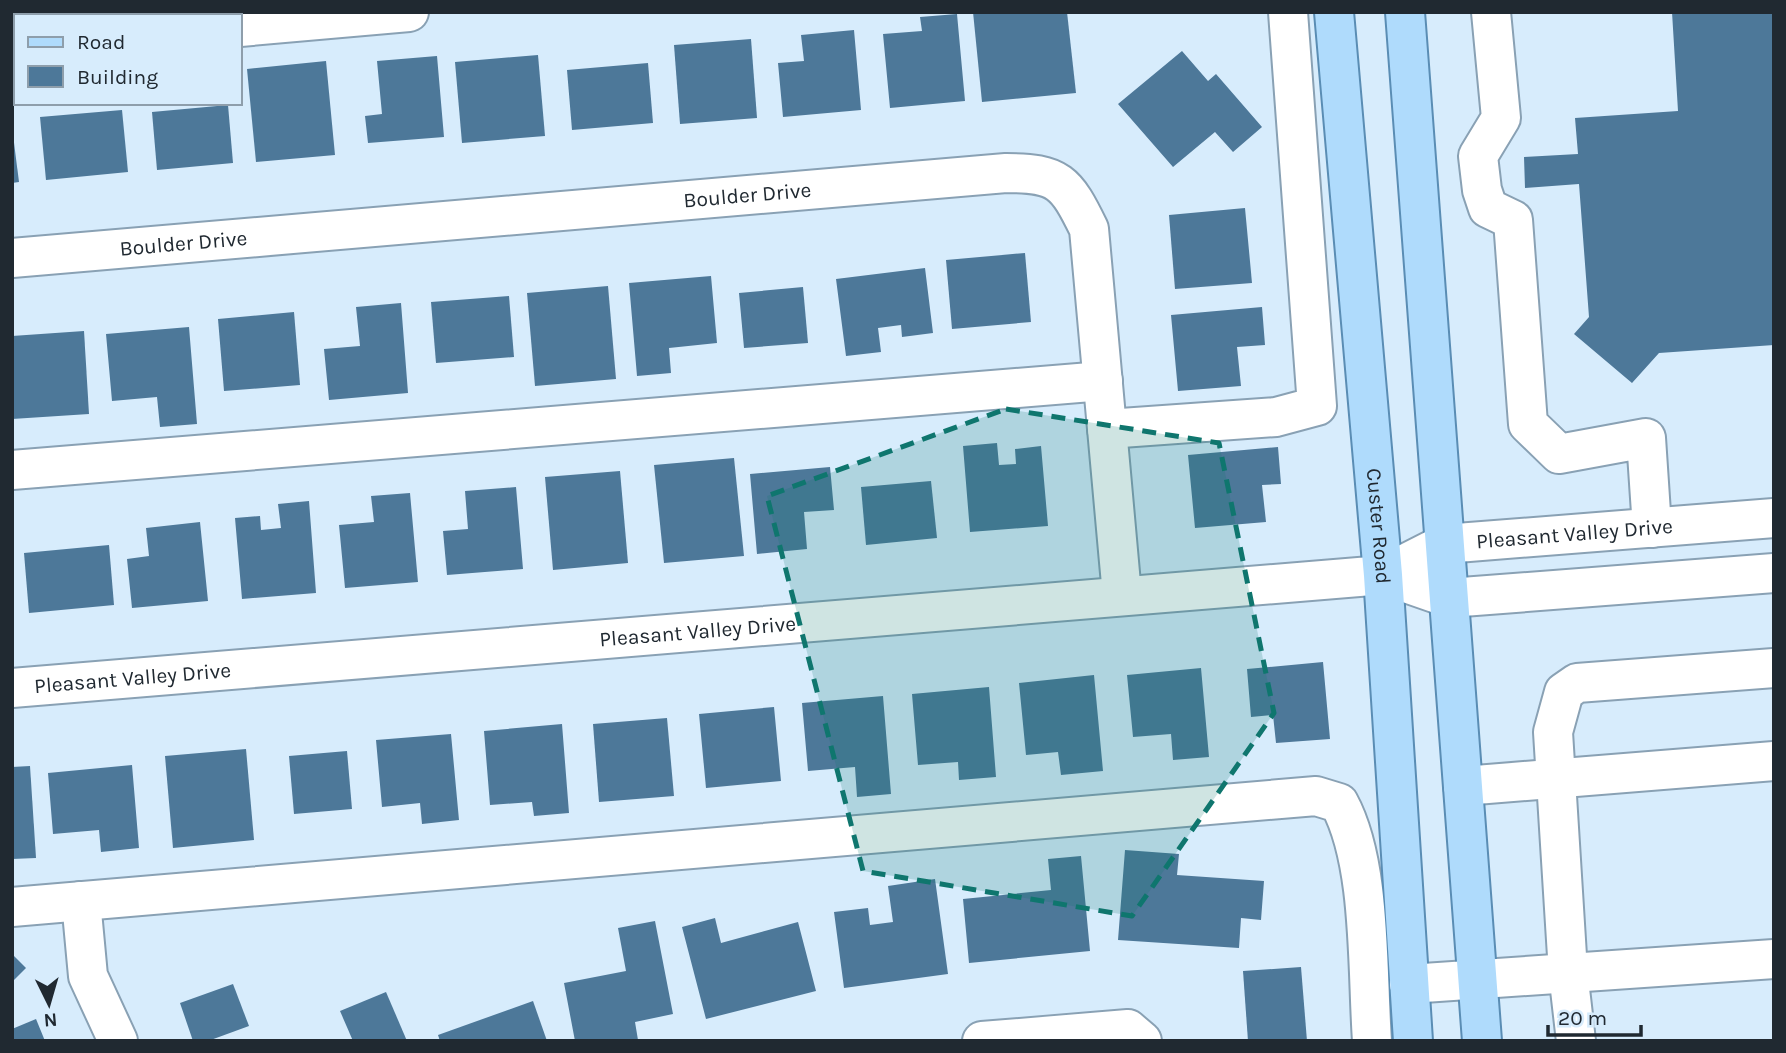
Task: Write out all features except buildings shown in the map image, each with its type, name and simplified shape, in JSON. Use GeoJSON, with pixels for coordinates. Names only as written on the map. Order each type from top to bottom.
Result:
{"type":"FeatureCollection","features":[{"type":"Feature","properties":{"kind":"main road","name":"Custer Road"},"geometry":{"type":"LineString","coordinates":[[1334,12],[1383,575],[1413,1041]]}},
{"type":"Feature","properties":{"kind":"main road"},"geometry":{"type":"LineString","coordinates":[[1405,12],[1482,1041]]}},
{"type":"Feature","properties":{"kind":"street"},"geometry":{"type":"LineString","coordinates":[[242,27],[409,12]]}},
{"type":"Feature","properties":{"kind":"street"},"geometry":{"type":"LineString","coordinates":[[1107,429],[1276,417],[1317,406],[1289,12]]}},
{"type":"Feature","properties":{"kind":"street"},"geometry":{"type":"LineString","coordinates":[[1491,12],[1502,118],[1478,156],[1478,169],[1488,208],[1513,220],[1528,424],[1559,454],[1646,438],[1652,528]]}},
{"type":"Feature","properties":{"kind":"street","name":"Boulder Drive"},"geometry":{"type":"LineString","coordinates":[[12,258],[1006,173],[1041,173],[1071,192],[1089,229],[1122,595]]}},
{"type":"Feature","properties":{"kind":"street"},"geometry":{"type":"LineString","coordinates":[[12,470],[1103,381]]}},
{"type":"Feature","properties":{"kind":"street","name":"Pleasant Valley Drive"},"geometry":{"type":"LineString","coordinates":[[12,688],[1383,575],[1444,544],[1774,518]]}},
{"type":"Feature","properties":{"kind":"street","name":"Pleasant Valley Drive"},"geometry":{"type":"LineString","coordinates":[[1383,575],[1449,598],[1774,573]]}},
{"type":"Feature","properties":{"kind":"street"},"geometry":{"type":"LineString","coordinates":[[1576,1041],[1568,972],[1553,732],[1564,692],[1577,683],[1774,668]]}},
{"type":"Feature","properties":{"kind":"street"},"geometry":{"type":"LineString","coordinates":[[1462,786],[1774,761]]}},
{"type":"Feature","properties":{"kind":"street"},"geometry":{"type":"LineString","coordinates":[[12,907],[1316,796],[1339,803],[1350,823],[1360,859],[1372,1041]]}},
{"type":"Feature","properties":{"kind":"street"},"geometry":{"type":"LineString","coordinates":[[81,901],[89,976],[118,1041]]}},
{"type":"Feature","properties":{"kind":"street"},"geometry":{"type":"LineString","coordinates":[[1409,984],[1774,959]]}},
{"type":"Feature","properties":{"kind":"street"},"geometry":{"type":"LineString","coordinates":[[982,1041],[1128,1029],[1142,1041]]}},
{"type":"Feature","properties":{"kind":"highlighted area"},"geometry":{"type":"Polygon","coordinates":[[[1006,409],[1219,443],[1274,713],[1132,916],[863,871],[767,496],[1006,409]]]}}]}
